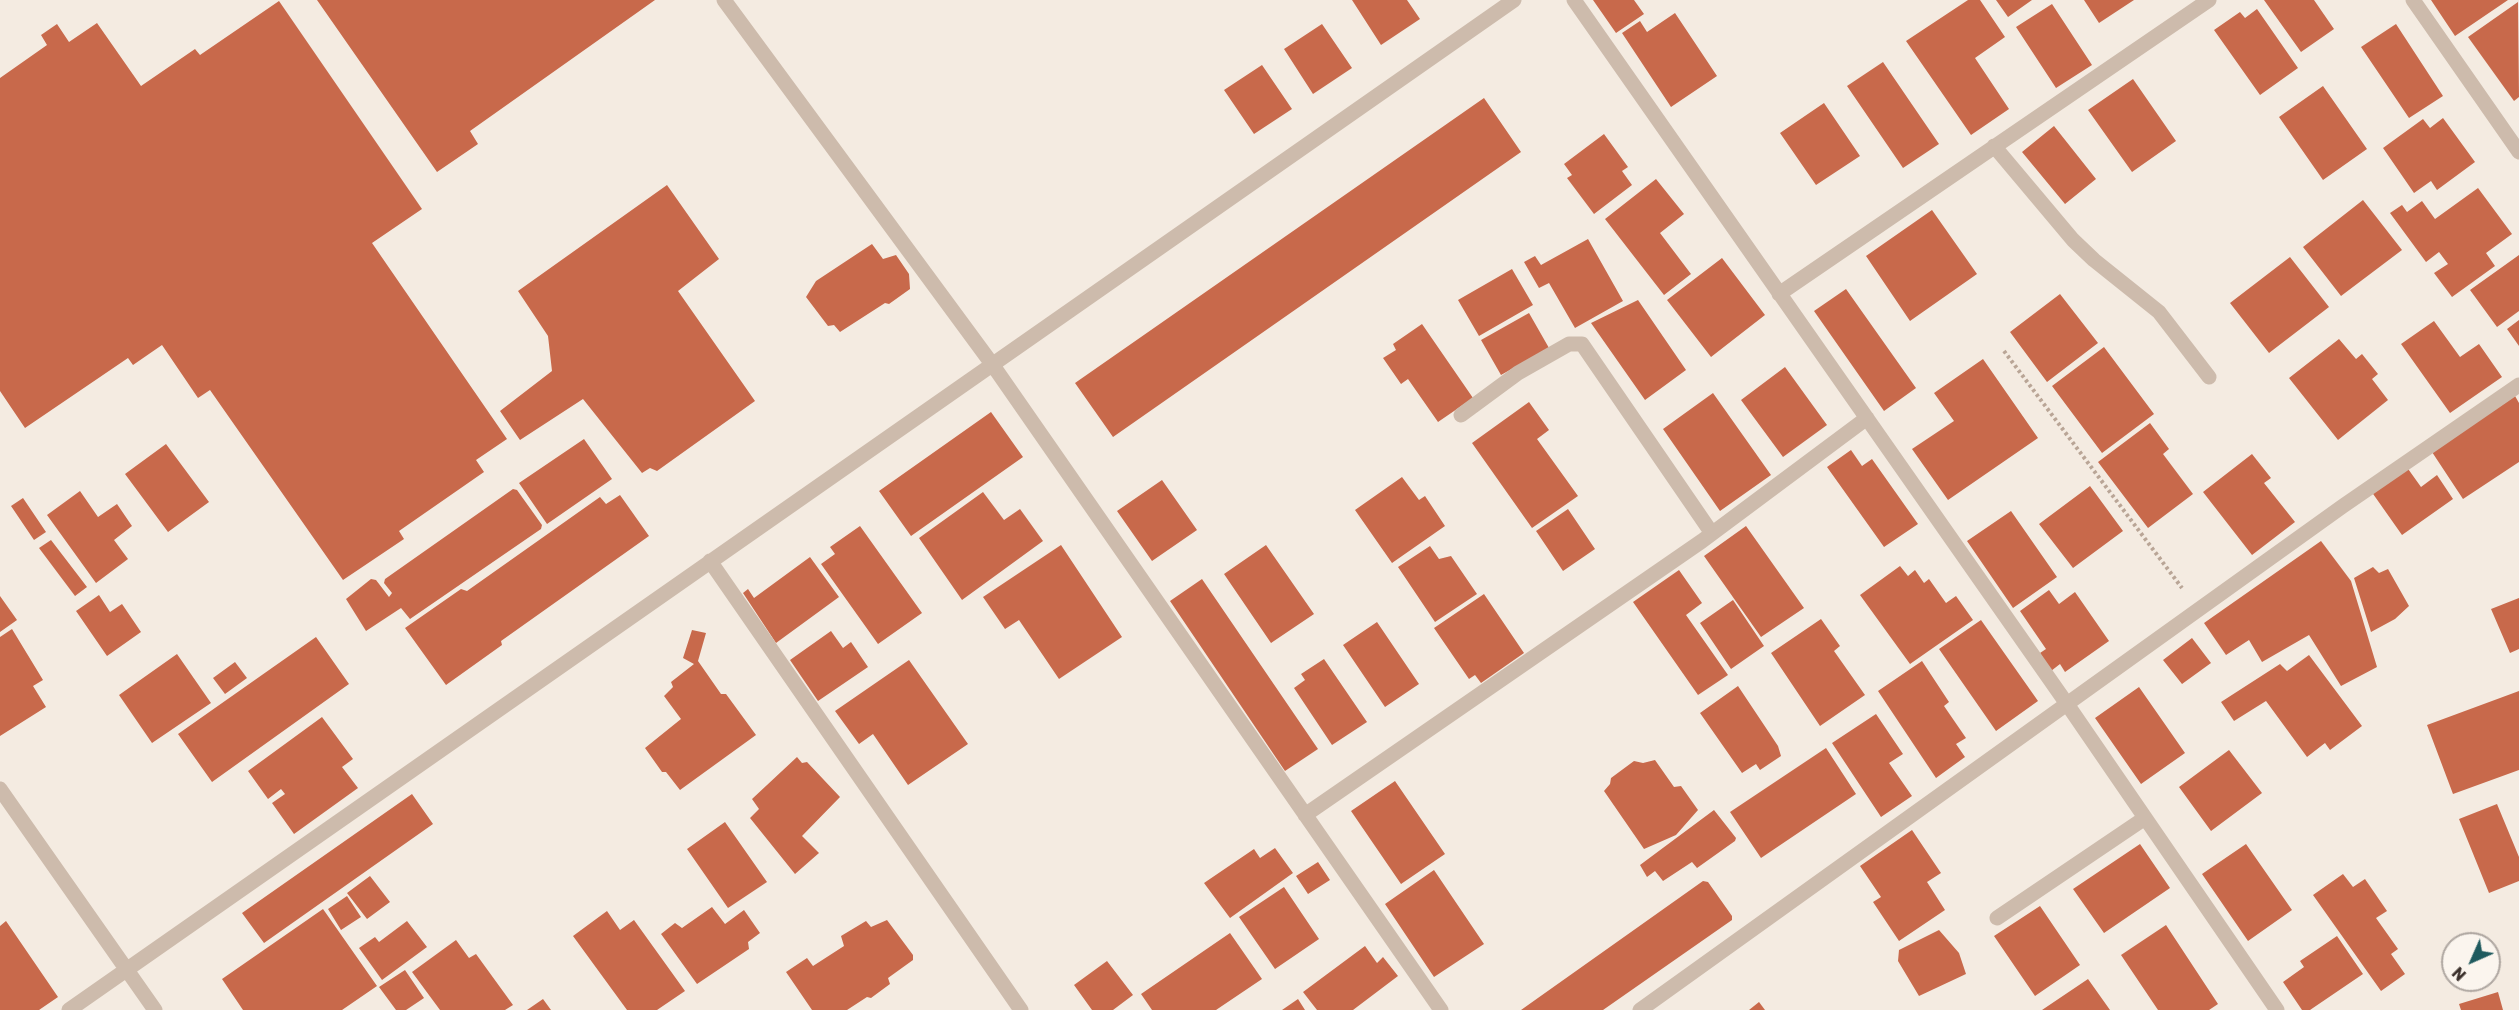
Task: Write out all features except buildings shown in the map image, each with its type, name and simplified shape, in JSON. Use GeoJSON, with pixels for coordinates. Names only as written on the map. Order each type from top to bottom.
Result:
{"type":"FeatureCollection","features":[{"type":"Feature","properties":{"kind":"street"},"geometry":{"type":"LineString","coordinates":[[724,0],[992,364],[1441,1010]]}},
{"type":"Feature","properties":{"kind":"street"},"geometry":{"type":"LineString","coordinates":[[69,1010],[1514,0]]}},
{"type":"Feature","properties":{"kind":"street"},"geometry":{"type":"LineString","coordinates":[[1574,0],[2067,704],[2277,1010]]}},
{"type":"Feature","properties":{"kind":"street"},"geometry":{"type":"LineString","coordinates":[[1779,294],[2209,0]]}},
{"type":"Feature","properties":{"kind":"street"},"geometry":{"type":"LineString","coordinates":[[2413,0],[2519,152]]}},
{"type":"Feature","properties":{"kind":"street"},"geometry":{"type":"LineString","coordinates":[[1994,146],[2073,240],[2094,260],[2159,312],[2209,377]]}},
{"type":"Feature","properties":{"kind":"street"},"geometry":{"type":"LineString","coordinates":[[1461,415],[1518,373],[1569,344],[1582,344],[1711,532]]}},
{"type":"Feature","properties":{"kind":"street"},"geometry":{"type":"LineString","coordinates":[[1640,1010],[2343,506],[2519,385]]}},
{"type":"Feature","properties":{"kind":"street"},"geometry":{"type":"LineString","coordinates":[[1305,815],[1711,532],[1867,418]]}},
{"type":"Feature","properties":{"kind":"street"},"geometry":{"type":"LineString","coordinates":[[710,561],[1021,1010]]}},
{"type":"Feature","properties":{"kind":"street"},"geometry":{"type":"LineString","coordinates":[[0,789],[155,1010]]}},
{"type":"Feature","properties":{"kind":"street"},"geometry":{"type":"LineString","coordinates":[[1997,918],[2145,818]]}},
{"type":"Feature","properties":{"kind":"path"},"geometry":{"type":"LineString","coordinates":[[2004,351],[2199,610]]}}]}
